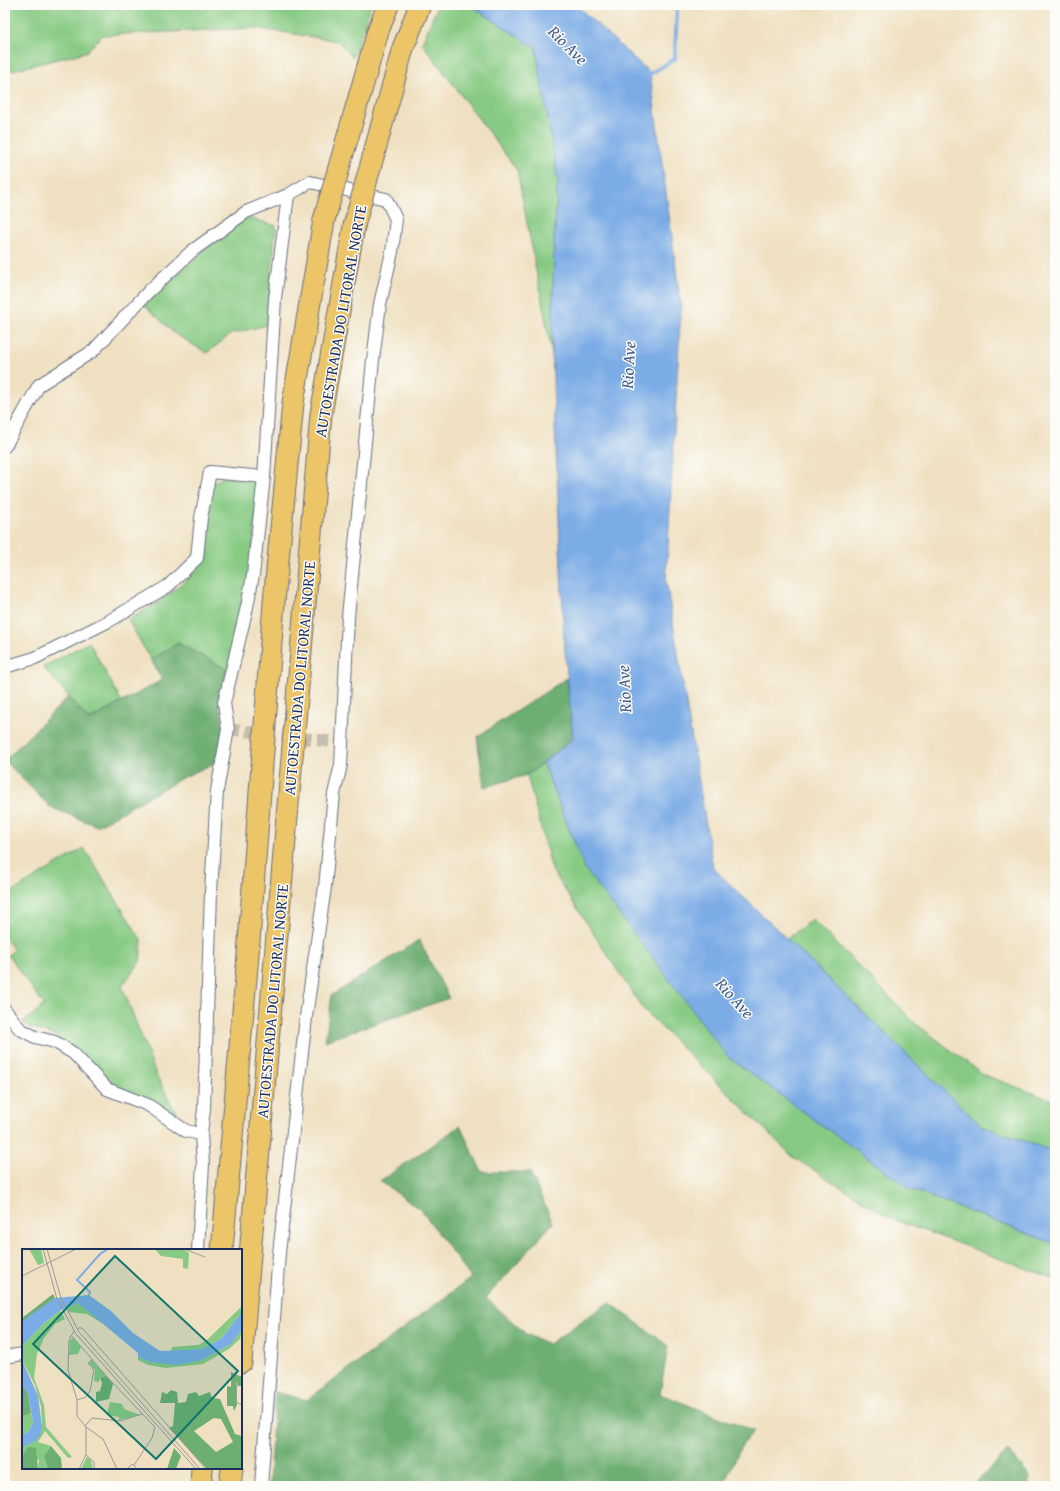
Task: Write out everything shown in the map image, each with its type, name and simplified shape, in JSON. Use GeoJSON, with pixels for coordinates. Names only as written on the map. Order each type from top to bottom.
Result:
{"type":"FeatureCollection","features":[{"type":"Feature","properties":{"kind":"highway","name":"AUTOESTRADA DO LITORAL NORTE"},"geometry":{"type":"LineString","coordinates":[[222,1249],[248,955],[274,602],[293,403],[324,220],[378,31],[388,5]]}},
{"type":"Feature","properties":{"kind":"highway","name":"AUTOESTRADA DO LITORAL NORTE"},"geometry":{"type":"LineString","coordinates":[[242,1350],[321,414],[354,226],[403,48],[420,5]]}},
{"type":"Feature","properties":{"kind":"highway"},"geometry":{"type":"LineString","coordinates":[[201,1486],[202,1469]]}},
{"type":"Feature","properties":{"kind":"highway"},"geometry":{"type":"LineString","coordinates":[[230,1486],[232,1469]]}},
{"type":"Feature","properties":{"kind":"street"},"geometry":{"type":"LineString","coordinates":[[5,446],[39,385],[93,351],[149,291],[192,251],[246,212],[288,195],[310,182],[386,199],[396,219],[392,252],[380,304],[373,360],[348,618],[342,765],[334,794],[325,887],[308,1009],[279,1253],[261,1486]]}},
{"type":"Feature","properties":{"kind":"street"},"geometry":{"type":"LineString","coordinates":[[198,1249],[203,1164],[201,1134],[204,1109],[211,892],[217,791],[228,729],[224,704],[253,576],[264,478],[275,299],[288,195]]}},
{"type":"Feature","properties":{"kind":"street"},"geometry":{"type":"LineString","coordinates":[[5,667],[35,658],[109,621],[168,586],[197,558],[200,518],[210,472],[264,478]]}},
{"type":"Feature","properties":{"kind":"street"},"geometry":{"type":"LineString","coordinates":[[5,1010],[20,1029],[35,1037],[55,1042],[73,1053],[107,1089],[148,1105],[186,1131],[201,1134]]}},
{"type":"Feature","properties":{"kind":"street"},"geometry":{"type":"LineString","coordinates":[[5,1357],[22,1354]]}},
{"type":"Feature","properties":{"kind":"green space"},"geometry":{"type":"Polygon","coordinates":[[[5,5],[371,5],[353,58],[338,41],[256,28],[103,35],[86,52],[5,72],[5,5]]]}},
{"type":"Feature","properties":{"kind":"green space"},"geometry":{"type":"Polygon","coordinates":[[[438,5],[470,5],[536,48],[558,181],[554,241],[552,354],[517,170],[422,43],[438,5]]]}},
{"type":"Feature","properties":{"kind":"green space"},"geometry":{"type":"Polygon","coordinates":[[[249,218],[276,226],[267,325],[231,334],[207,353],[175,334],[144,305],[210,244],[242,220],[249,218]]]}},
{"type":"Feature","properties":{"kind":"green space"},"geometry":{"type":"Polygon","coordinates":[[[224,477],[253,480],[259,487],[251,568],[228,670],[178,643],[151,660],[128,620],[157,603],[190,577],[202,559],[204,517],[212,483],[224,477]]]}},
{"type":"Feature","properties":{"kind":"green space"},"geometry":{"type":"Polygon","coordinates":[[[89,642],[122,702],[89,720],[43,667],[89,642]]]}},
{"type":"Feature","properties":{"kind":"green space"},"geometry":{"type":"Polygon","coordinates":[[[178,643],[228,670],[218,700],[224,726],[219,761],[182,778],[97,826],[50,807],[5,761],[68,697],[89,720],[162,680],[151,660],[178,643]]]}},
{"type":"Feature","properties":{"kind":"green space"},"geometry":{"type":"Polygon","coordinates":[[[567,678],[573,739],[527,775],[484,787],[477,737],[567,678]]]}},
{"type":"Feature","properties":{"kind":"green space"},"geometry":{"type":"Polygon","coordinates":[[[543,763],[585,869],[910,1189],[1055,1244],[1055,1279],[892,1219],[793,1157],[642,1008],[552,870],[527,775],[543,763]]]}},
{"type":"Feature","properties":{"kind":"green space"},"geometry":{"type":"Polygon","coordinates":[[[84,848],[142,941],[140,962],[122,986],[157,1077],[183,1125],[104,1079],[60,1037],[28,1027],[23,1022],[44,1005],[8,955],[14,950],[5,937],[5,896],[84,848]]]}},
{"type":"Feature","properties":{"kind":"green space"},"geometry":{"type":"Polygon","coordinates":[[[812,919],[916,1024],[984,1075],[1055,1101],[1055,1152],[981,1126],[787,939],[812,919]]]}},
{"type":"Feature","properties":{"kind":"green space"},"geometry":{"type":"Polygon","coordinates":[[[419,940],[449,998],[325,1041],[332,995],[419,940]]]}},
{"type":"Feature","properties":{"kind":"green space"},"geometry":{"type":"Polygon","coordinates":[[[460,1126],[482,1172],[530,1172],[553,1223],[486,1298],[526,1334],[549,1344],[609,1302],[668,1346],[660,1394],[754,1431],[743,1443],[725,1481],[726,1486],[269,1486],[275,1392],[307,1400],[471,1278],[422,1211],[380,1181],[460,1126]]]}},
{"type":"Feature","properties":{"kind":"green space"},"geometry":{"type":"Polygon","coordinates":[[[1008,1451],[1030,1477],[1028,1486],[972,1486],[1008,1451]]]}},
{"type":"Feature","properties":{"kind":"water","name":"Rio Ave"},"geometry":{"type":"Polygon","coordinates":[[[470,5],[576,5],[650,73],[681,306],[666,581],[713,868],[981,1126],[1055,1152],[1055,1244],[910,1189],[728,1057],[585,869],[543,763],[573,739],[564,641],[552,354],[554,241],[558,181],[536,48],[470,5]]]}},
{"type":"Feature","properties":{"kind":"waterway"},"geometry":{"type":"LineString","coordinates":[[646,76],[675,59],[677,5]]}},
{"type":"Feature","properties":{"kind":"tunnel"},"geometry":{"type":"LineString","coordinates":[[228,729],[342,743]]}}]}
